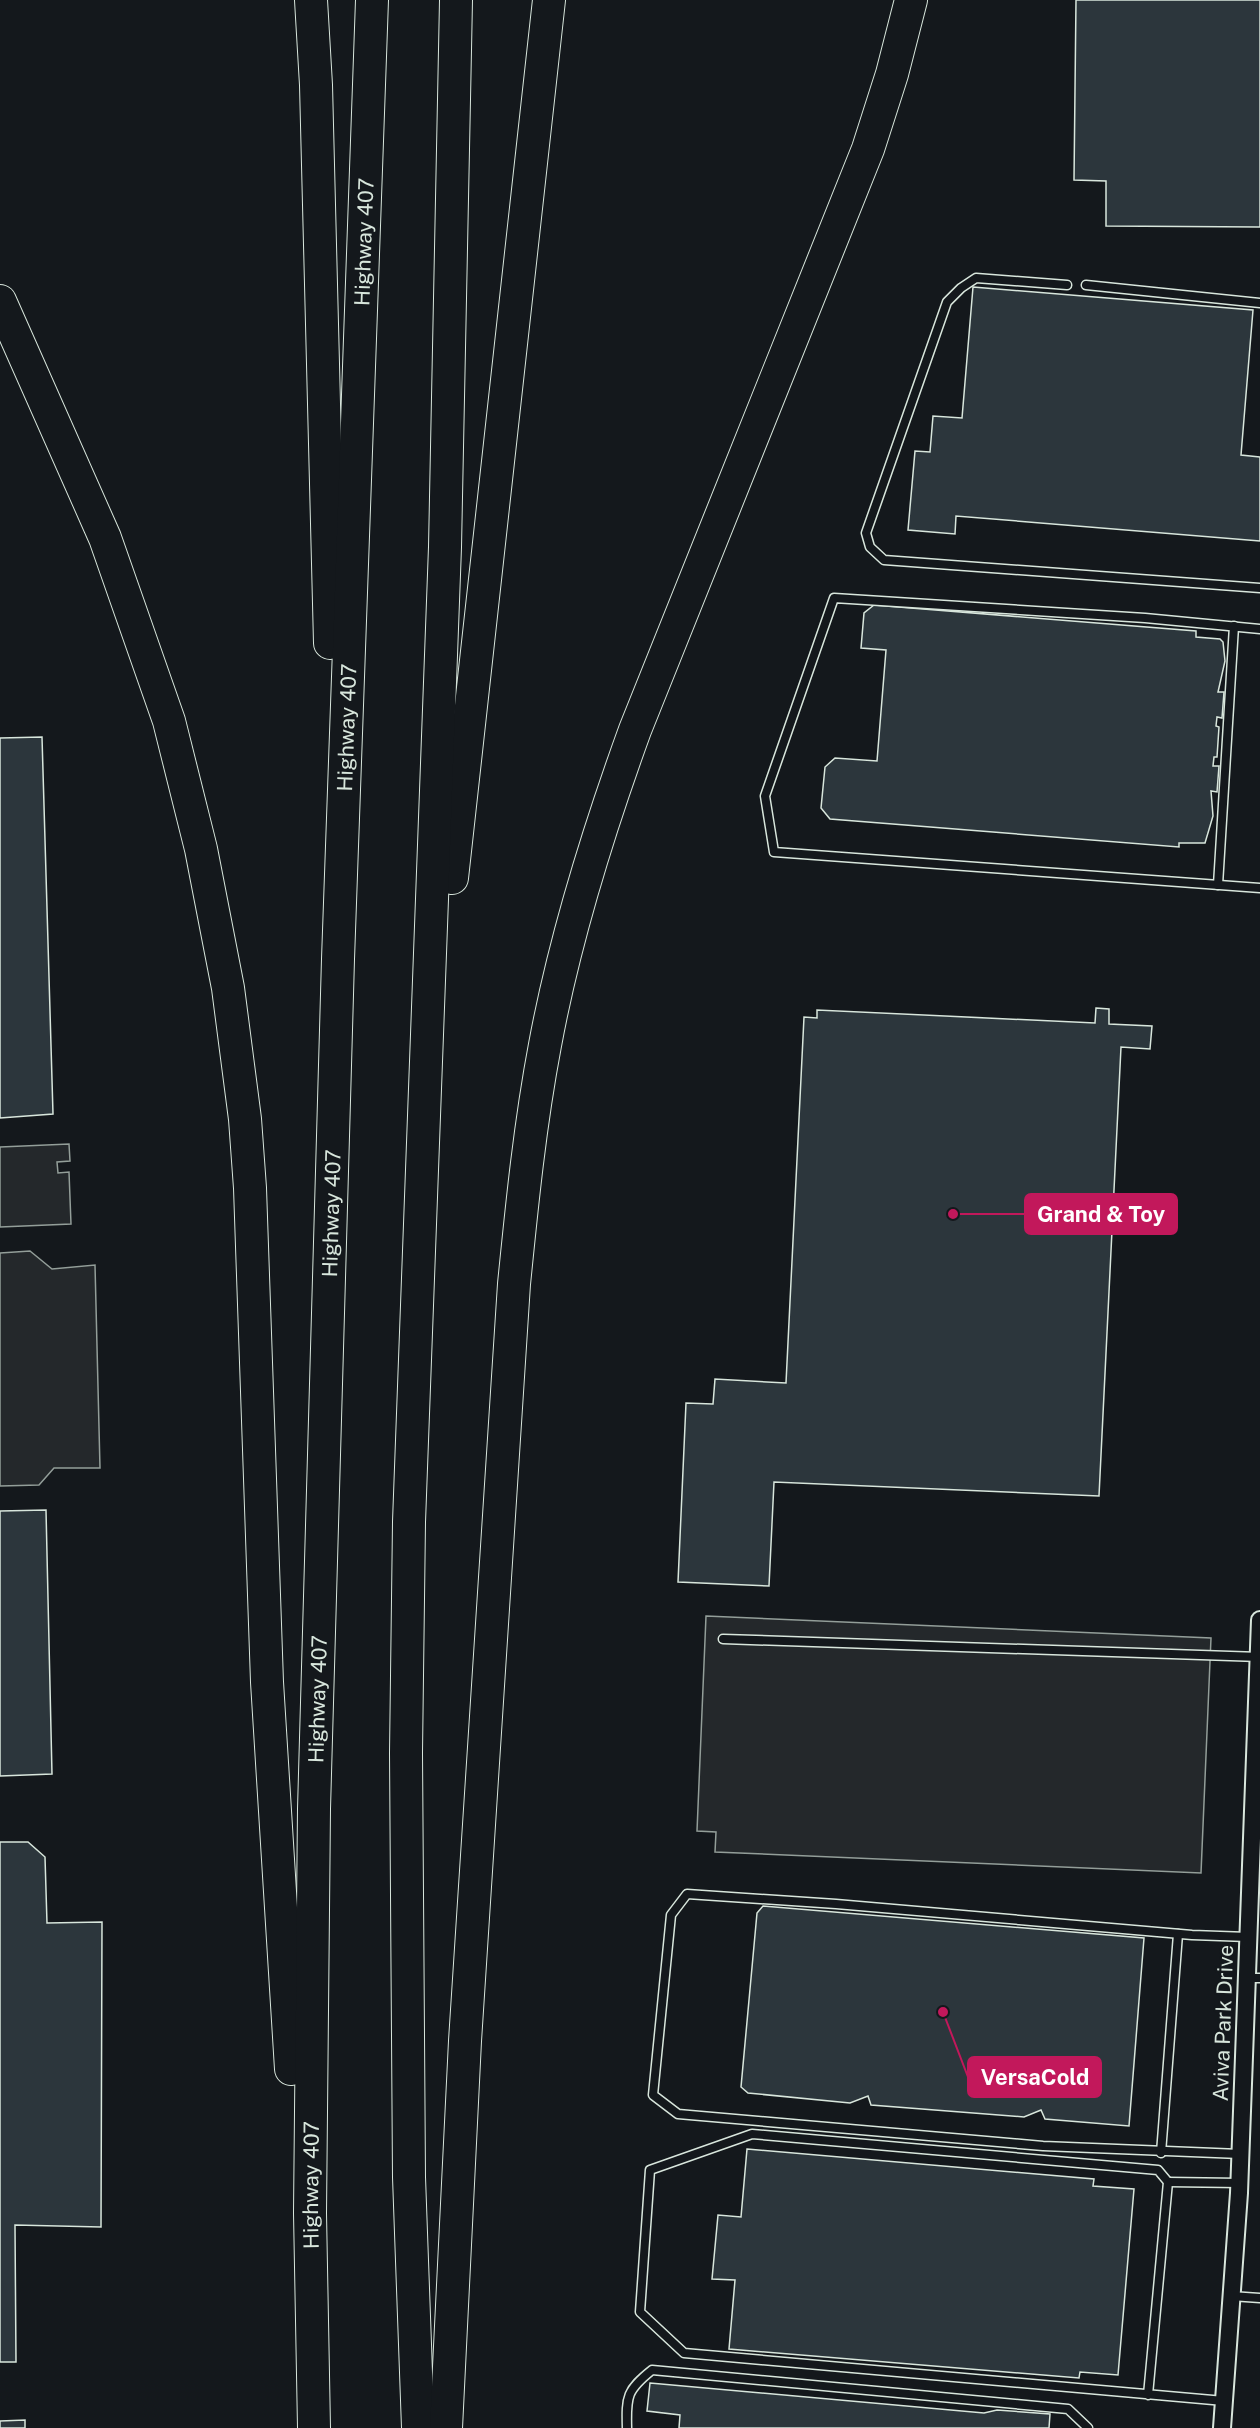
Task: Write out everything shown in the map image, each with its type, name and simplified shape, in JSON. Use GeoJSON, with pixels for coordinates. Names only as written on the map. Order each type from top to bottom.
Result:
{"type":"FeatureCollection","features":[{"type":"Feature","properties":{"kind":"highway"},"geometry":{"type":"LineString","coordinates":[[311,0],[316,85],[338,959]]}},
{"type":"Feature","properties":{"kind":"highway","name":"Highway 407"},"geometry":{"type":"LineString","coordinates":[[314,2421],[310,2202],[314,1809],[338,959],[372,0]]}},
{"type":"Feature","properties":{"kind":"highway"},"geometry":{"type":"LineString","coordinates":[[418,2428],[410,2177],[406,1753],[409,1522],[445,547],[456,0]]}},
{"type":"Feature","properties":{"kind":"highway"},"geometry":{"type":"LineString","coordinates":[[422,1153],[549,0]]}},
{"type":"Feature","properties":{"kind":"highway"},"geometry":{"type":"LineString","coordinates":[[446,2428],[465,2041],[514,1284],[526,1164],[545,1043],[590,863],[615,786],[635,730],[868,149],[892,74],[911,0]]}},
{"type":"Feature","properties":{"kind":"highway"},"geometry":{"type":"LineString","coordinates":[[0,301],[105,538],[169,721],[201,849],[228,988],[245,1119],[250,1188],[267,1682],[314,2421]]}},
{"type":"Feature","properties":{"kind":"street","name":"Aviva Park Drive"},"geometry":{"type":"LineString","coordinates":[[1222,2428],[1253,1978],[1248,1937],[1260,1620]]}},
{"type":"Feature","properties":{"kind":"lane"},"geometry":{"type":"LineString","coordinates":[[1067,285],[976,278],[961,288],[947,302],[866,533],[870,547],[885,560],[1260,588]]}},
{"type":"Feature","properties":{"kind":"lane"},"geometry":{"type":"LineString","coordinates":[[1086,285],[1260,303]]}},
{"type":"Feature","properties":{"kind":"lane"},"geometry":{"type":"LineString","coordinates":[[1260,629],[1145,618],[834,598],[765,796],[774,852],[1260,888]]}},
{"type":"Feature","properties":{"kind":"lane"},"geometry":{"type":"LineString","coordinates":[[1218,885],[1234,626]]}},
{"type":"Feature","properties":{"kind":"lane"},"geometry":{"type":"LineString","coordinates":[[723,1638],[1259,1657]]}},
{"type":"Feature","properties":{"kind":"lane"},"geometry":{"type":"LineString","coordinates":[[1240,2154],[1161,2153],[1043,2146],[678,2114],[653,2095],[670,1915],[687,1894],[836,1904],[1178,1934],[1248,1937]]}},
{"type":"Feature","properties":{"kind":"lane"},"geometry":{"type":"LineString","coordinates":[[1161,2153],[1178,1934]]}},
{"type":"Feature","properties":{"kind":"lane"},"geometry":{"type":"LineString","coordinates":[[1148,2395],[1168,2182],[1158,2170],[752,2134],[650,2170],[640,2312],[684,2353],[1148,2395],[1224,2401]]}},
{"type":"Feature","properties":{"kind":"lane"},"geometry":{"type":"LineString","coordinates":[[1168,2182],[1240,2183]]}},
{"type":"Feature","properties":{"kind":"lane"},"geometry":{"type":"LineString","coordinates":[[1231,2296],[1260,2298]]}},
{"type":"Feature","properties":{"kind":"lane"},"geometry":{"type":"LineString","coordinates":[[627,2428],[626,2409],[631,2387],[652,2370],[1068,2409],[1088,2428]]}},
{"type":"Feature","properties":{"kind":"shaded area"},"geometry":{"type":"Polygon","coordinates":[[[69,1144],[70,1161],[57,1162],[58,1173],[69,1172],[71,1224],[0,1227],[0,1147],[69,1144]]]}},
{"type":"Feature","properties":{"kind":"shaded area"},"geometry":{"type":"Polygon","coordinates":[[[30,1251],[52,1269],[95,1265],[100,1468],[54,1468],[39,1485],[0,1486],[0,1253],[30,1251]]]}},
{"type":"Feature","properties":{"kind":"shaded area"},"geometry":{"type":"Polygon","coordinates":[[[706,1616],[1211,1638],[1201,1873],[715,1852],[716,1832],[697,1831],[706,1616]]]}},
{"type":"Feature","properties":{"kind":"building"},"geometry":{"type":"Polygon","coordinates":[[[1076,0],[1260,0],[1260,227],[1106,226],[1106,181],[1074,180],[1076,0]]]}},
{"type":"Feature","properties":{"kind":"building"},"geometry":{"type":"Polygon","coordinates":[[[973,287],[1253,310],[1241,455],[1260,457],[1260,541],[956,516],[955,534],[908,530],[915,451],[930,452],[933,416],[962,418],[973,287]]]}},
{"type":"Feature","properties":{"kind":"building"},"geometry":{"type":"Polygon","coordinates":[[[874,605],[1196,631],[1196,637],[1220,639],[1223,642],[1225,661],[1218,692],[1224,692],[1222,718],[1217,717],[1216,726],[1219,727],[1217,757],[1214,757],[1213,766],[1219,766],[1217,792],[1211,791],[1213,816],[1205,843],[1179,843],[1179,847],[830,819],[821,808],[825,767],[835,758],[877,761],[886,650],[861,648],[864,613],[874,605]]]}},
{"type":"Feature","properties":{"kind":"building"},"geometry":{"type":"Polygon","coordinates":[[[42,737],[53,1114],[0,1118],[0,738],[42,737]]]}},
{"type":"Feature","properties":{"kind":"building"},"geometry":{"type":"Polygon","coordinates":[[[1096,1008],[1109,1009],[1109,1024],[1152,1026],[1150,1049],[1121,1047],[1099,1496],[774,1482],[769,1586],[678,1582],[686,1403],[713,1404],[715,1379],[786,1383],[804,1017],[817,1018],[817,1010],[1095,1023],[1096,1008]]]}},
{"type":"Feature","properties":{"kind":"building"},"geometry":{"type":"Polygon","coordinates":[[[46,1510],[52,1774],[0,1776],[0,1511],[46,1510]]]}},
{"type":"Feature","properties":{"kind":"building"},"geometry":{"type":"Polygon","coordinates":[[[0,1842],[28,1842],[45,1857],[47,1923],[102,1922],[101,2227],[15,2225],[16,2362],[0,2362],[0,1842]]]}},
{"type":"Feature","properties":{"kind":"building"},"geometry":{"type":"Polygon","coordinates":[[[763,1906],[1144,1938],[1129,2126],[1045,2119],[1041,2110],[1024,2117],[871,2105],[868,2096],[850,2103],[748,2093],[741,2087],[757,1913],[763,1906]]]}},
{"type":"Feature","properties":{"kind":"building"},"geometry":{"type":"Polygon","coordinates":[[[747,2149],[1094,2179],[1093,2186],[1134,2189],[1118,2375],[1080,2372],[1079,2378],[729,2349],[735,2280],[712,2279],[718,2215],[741,2217],[747,2149]]]}},
{"type":"Feature","properties":{"kind":"building"},"geometry":{"type":"Polygon","coordinates":[[[650,2383],[984,2413],[997,2410],[1050,2414],[1049,2428],[679,2428],[680,2415],[647,2411],[650,2383]]]}},
{"type":"Feature","properties":{"kind":"building"},"geometry":{"type":"Polygon","coordinates":[[[25,2420],[25,2428],[0,2428],[0,2421],[25,2420]]]}},
{"type":"Feature","properties":{"kind":"place","name":"Grand & Toy"},"geometry":{"type":"Point","coordinates":[953,1214]}},
{"type":"Feature","properties":{"kind":"place","name":"VersaCold"},"geometry":{"type":"Point","coordinates":[943,2012]}}]}
